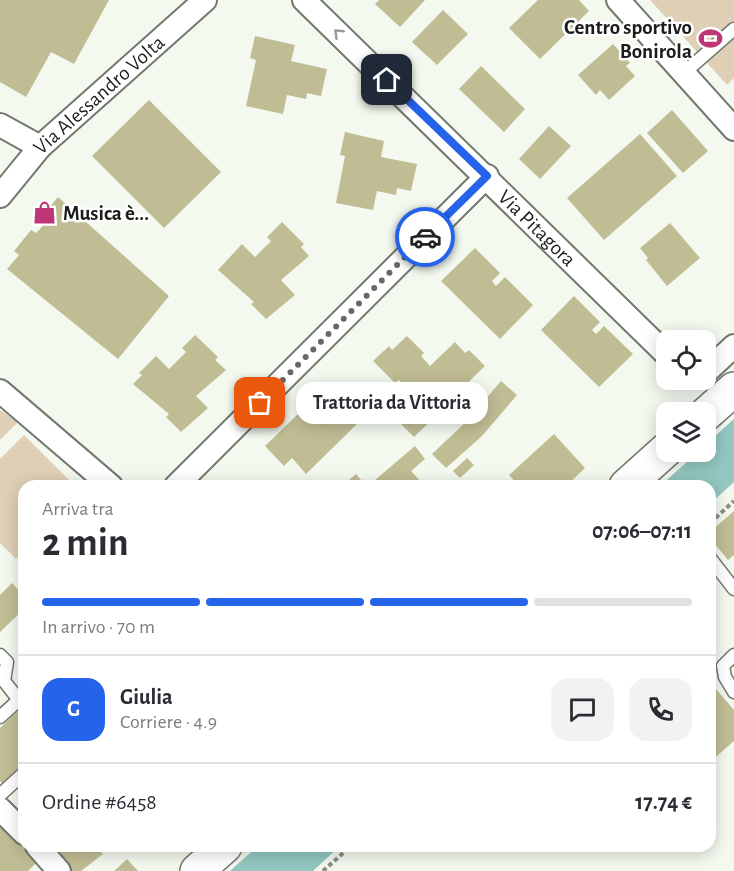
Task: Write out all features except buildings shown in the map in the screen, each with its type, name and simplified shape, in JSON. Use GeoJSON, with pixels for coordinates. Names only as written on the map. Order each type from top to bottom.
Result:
{"type":"FeatureCollection","features":[{"type":"Feature","properties":{"kind":"main road"},"geometry":{"type":"LineString","coordinates":[[716,405],[734,389]]}},
{"type":"Feature","properties":{"kind":"main road"},"geometry":{"type":"LineString","coordinates":[[633,480],[656,459]]}},
{"type":"Feature","properties":{"kind":"main road"},"geometry":{"type":"LineString","coordinates":[[197,871],[218,852]]}},
{"type":"Feature","properties":{"kind":"street","name":"Via Alessandro Volta"},"geometry":{"type":"LineString","coordinates":[[0,196],[40,147],[205,0]]}},
{"type":"Feature","properties":{"kind":"street","name":"Via Pitagora"},"geometry":{"type":"LineString","coordinates":[[304,0],[487,176],[656,344]]}},
{"type":"Feature","properties":{"kind":"street"},"geometry":{"type":"LineString","coordinates":[[618,0],[734,129]]}},
{"type":"Feature","properties":{"kind":"street"},"geometry":{"type":"LineString","coordinates":[[0,125],[40,147]]}},
{"type":"Feature","properties":{"kind":"street"},"geometry":{"type":"LineString","coordinates":[[182,480],[487,176]]}},
{"type":"Feature","properties":{"kind":"street"},"geometry":{"type":"LineString","coordinates":[[716,363],[734,346]]}},
{"type":"Feature","properties":{"kind":"street"},"geometry":{"type":"LineString","coordinates":[[0,391],[104,480]]}},
{"type":"Feature","properties":{"kind":"street"},"geometry":{"type":"LineString","coordinates":[[0,809],[18,827]]}},
{"type":"Feature","properties":{"kind":"lane"},"geometry":{"type":"LineString","coordinates":[[684,73],[734,29]]}},
{"type":"Feature","properties":{"kind":"lane"},"geometry":{"type":"LineString","coordinates":[[716,565],[732,584]]}},
{"type":"Feature","properties":{"kind":"lane"},"geometry":{"type":"LineString","coordinates":[[0,655],[6,662],[4,681],[18,694]]}},
{"type":"Feature","properties":{"kind":"lane"},"geometry":{"type":"LineString","coordinates":[[734,655],[723,666],[725,677],[734,692]]}},
{"type":"Feature","properties":{"kind":"lane"},"geometry":{"type":"LineString","coordinates":[[0,717],[18,700]]}},
{"type":"Feature","properties":{"kind":"lane"},"geometry":{"type":"LineString","coordinates":[[0,795],[18,778]]}},
{"type":"Feature","properties":{"kind":"path"},"geometry":{"type":"LineString","coordinates":[[716,518],[734,501]]}},
{"type":"Feature","properties":{"kind":"path"},"geometry":{"type":"LineString","coordinates":[[323,871],[344,852]]}},
{"type":"Feature","properties":{"kind":"shaded area","name":"Centro sportivo Bonirola"},"geometry":{"type":"Polygon","coordinates":[[[650,0],[734,0],[734,78],[727,85],[650,0]]]}},
{"type":"Feature","properties":{"kind":"shaded area"},"geometry":{"type":"Polygon","coordinates":[[[0,410],[18,422],[0,440],[0,410]]]}},
{"type":"Feature","properties":{"kind":"shaded area"},"geometry":{"type":"Polygon","coordinates":[[[24,435],[69,480],[18,480],[18,557],[16,559],[0,543],[0,459],[24,435]]]}},
{"type":"Feature","properties":{"kind":"water"},"geometry":{"type":"Polygon","coordinates":[[[734,419],[734,482],[716,498],[716,480],[667,480],[687,462],[716,462],[716,435],[734,419]]]}},
{"type":"Feature","properties":{"kind":"water"},"geometry":{"type":"Polygon","coordinates":[[[251,852],[334,852],[313,871],[230,871],[251,852]]]}},
{"type":"Feature","properties":{"kind":"way so far"},"geometry":{"type":"LineString","coordinates":[[260,403],[425,237]]}},
{"type":"Feature","properties":{"kind":"place","name":"Centro sportivo Bonirola"},"geometry":{"type":"Point","coordinates":[710,39]}},
{"type":"Feature","properties":{"kind":"place","name":"Musica è..."},"geometry":{"type":"Point","coordinates":[45,213]}},
{"type":"Feature","properties":{"kind":"place","name":"Trattoria da Vittoria"},"geometry":{"type":"Point","coordinates":[260,403]}},
{"type":"Feature","properties":{"kind":"route"},"geometry":{"type":"LineString","coordinates":[[387,80],[487,176],[425,237]]}}]}
